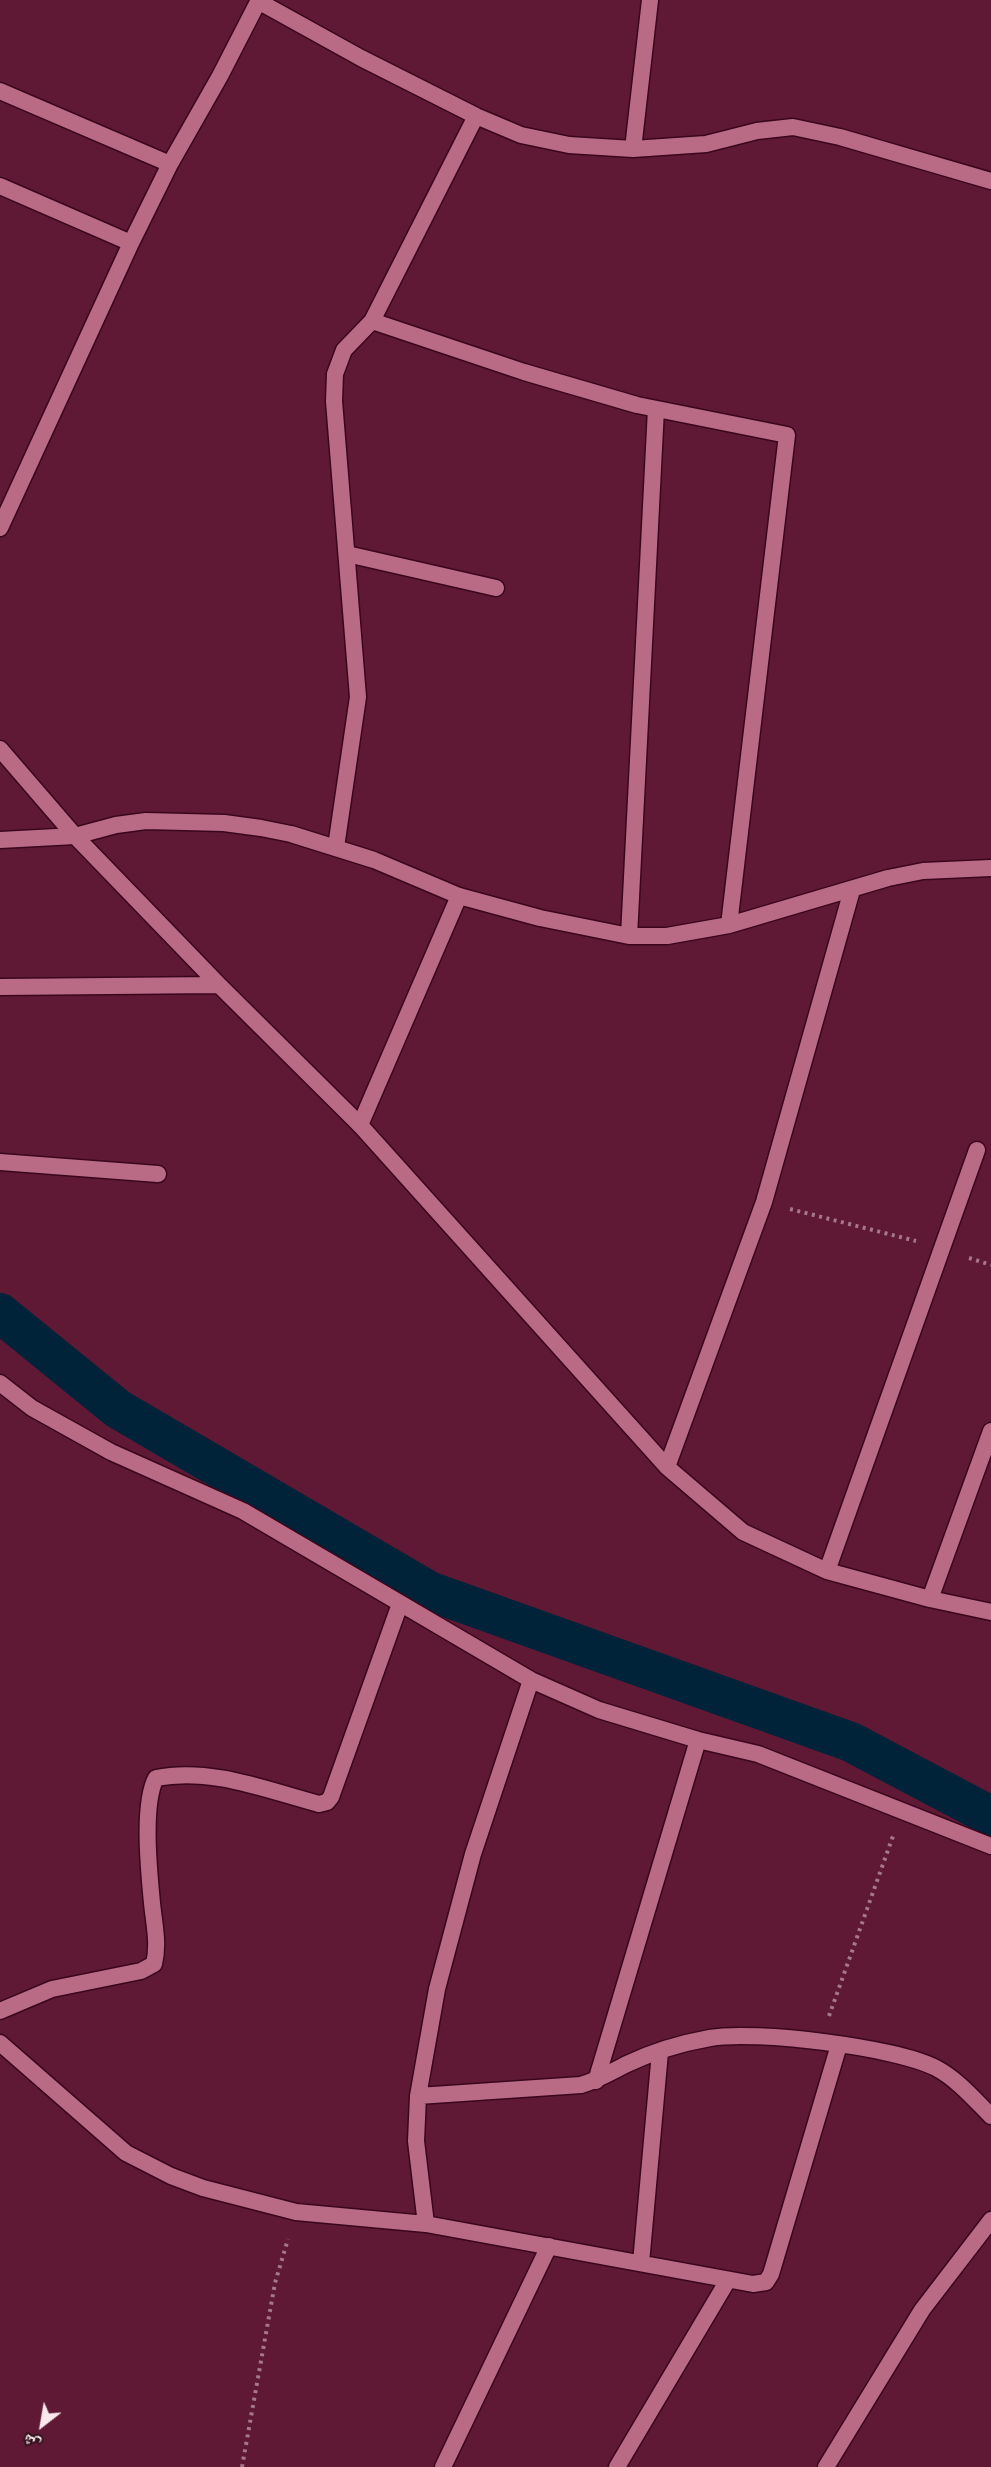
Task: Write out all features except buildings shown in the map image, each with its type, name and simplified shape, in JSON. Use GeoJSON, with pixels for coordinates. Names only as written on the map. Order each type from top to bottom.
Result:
{"type":"FeatureCollection","features":[{"type":"Feature","properties":{"kind":"street"},"geometry":{"type":"LineString","coordinates":[[0,528],[131,243],[170,164],[220,76],[258,0],[361,58],[476,116],[521,135],[569,145],[633,149],[706,144],[757,131],[793,127],[840,137],[991,181]]}},
{"type":"Feature","properties":{"kind":"street"},"geometry":{"type":"LineString","coordinates":[[633,149],[650,0]]}},
{"type":"Feature","properties":{"kind":"street"},"geometry":{"type":"LineString","coordinates":[[0,92],[170,164]]}},
{"type":"Feature","properties":{"kind":"street"},"geometry":{"type":"LineString","coordinates":[[336,847],[358,697],[334,400],[335,374],[344,350],[372,321],[476,116]]}},
{"type":"Feature","properties":{"kind":"street"},"geometry":{"type":"LineString","coordinates":[[0,186],[131,243]]}},
{"type":"Feature","properties":{"kind":"street"},"geometry":{"type":"LineString","coordinates":[[372,321],[524,372],[656,409],[787,435],[729,925]]}},
{"type":"Feature","properties":{"kind":"street"},"geometry":{"type":"LineString","coordinates":[[629,936],[656,409]]}},
{"type":"Feature","properties":{"kind":"street"},"geometry":{"type":"LineString","coordinates":[[347,554],[496,588]]}},
{"type":"Feature","properties":{"kind":"street"},"geometry":{"type":"LineString","coordinates":[[0,750],[75,836],[219,985],[360,1125],[667,1467],[743,1532],[827,1571],[930,1599],[991,1612]]}},
{"type":"Feature","properties":{"kind":"street"},"geometry":{"type":"LineString","coordinates":[[0,840],[75,836],[116,825],[146,821],[224,823],[291,834],[374,860],[459,896],[550,920],[629,936],[668,936],[729,925],[888,878],[923,872],[991,868]]}},
{"type":"Feature","properties":{"kind":"street"},"geometry":{"type":"LineString","coordinates":[[667,1467],[764,1202],[852,890]]}},
{"type":"Feature","properties":{"kind":"street"},"geometry":{"type":"LineString","coordinates":[[360,1125],[459,896]]}},
{"type":"Feature","properties":{"kind":"street"},"geometry":{"type":"LineString","coordinates":[[0,987],[219,985]]}},
{"type":"Feature","properties":{"kind":"street"},"geometry":{"type":"LineString","coordinates":[[827,1571],[977,1150]]}},
{"type":"Feature","properties":{"kind":"street"},"geometry":{"type":"LineString","coordinates":[[0,1162],[158,1174]]}},
{"type":"Feature","properties":{"kind":"street"},"geometry":{"type":"LineString","coordinates":[[0,1383],[32,1408],[111,1452],[243,1511],[531,1680],[598,1710],[698,1740],[758,1754],[991,1846]]}},
{"type":"Feature","properties":{"kind":"street"},"geometry":{"type":"LineString","coordinates":[[930,1599],[991,1431]]}},
{"type":"Feature","properties":{"kind":"street"},"geometry":{"type":"LineString","coordinates":[[0,2011],[52,1989],[141,1971],[154,1964],[158,1948],[152,1901],[147,1807],[150,1789],[156,1778],[178,1774],[207,1775],[319,1804],[327,1802],[331,1797],[400,1604]]}},
{"type":"Feature","properties":{"kind":"street"},"geometry":{"type":"LineString","coordinates":[[426,2224],[416,2140],[418,2096],[437,1989],[472,1854],[531,1680]]}},
{"type":"Feature","properties":{"kind":"street"},"geometry":{"type":"LineString","coordinates":[[596,2080],[698,1740]]}},
{"type":"Feature","properties":{"kind":"street"},"geometry":{"type":"LineString","coordinates":[[418,2096],[560,2088],[596,2080],[629,2063],[660,2052],[712,2038],[750,2036],[819,2042],[903,2055],[937,2068],[968,2092],[991,2116]]}},
{"type":"Feature","properties":{"kind":"street"},"geometry":{"type":"LineString","coordinates":[[0,2043],[126,2152],[171,2176],[203,2188],[296,2212],[426,2224],[728,2280],[759,2283],[766,2282],[771,2274],[839,2045]]}},
{"type":"Feature","properties":{"kind":"street"},"geometry":{"type":"LineString","coordinates":[[641,2264],[660,2052]]}},
{"type":"Feature","properties":{"kind":"street"},"geometry":{"type":"LineString","coordinates":[[826,2467],[922,2310],[991,2220]]}},
{"type":"Feature","properties":{"kind":"street"},"geometry":{"type":"LineString","coordinates":[[443,2467],[549,2246]]}},
{"type":"Feature","properties":{"kind":"street"},"geometry":{"type":"LineString","coordinates":[[616,2467],[728,2280]]}},
{"type":"Feature","properties":{"kind":"path"},"geometry":{"type":"LineString","coordinates":[[764,1202],[943,1248],[991,1265]]}},
{"type":"Feature","properties":{"kind":"path"},"geometry":{"type":"LineString","coordinates":[[819,2042],[902,1810]]}},
{"type":"Feature","properties":{"kind":"path"},"geometry":{"type":"LineString","coordinates":[[242,2467],[275,2283],[296,2212]]}},
{"type":"Feature","properties":{"kind":"waterway"},"geometry":{"type":"LineString","coordinates":[[0,1313],[118,1409],[429,1591],[851,1742],[991,1816]]}}]}
